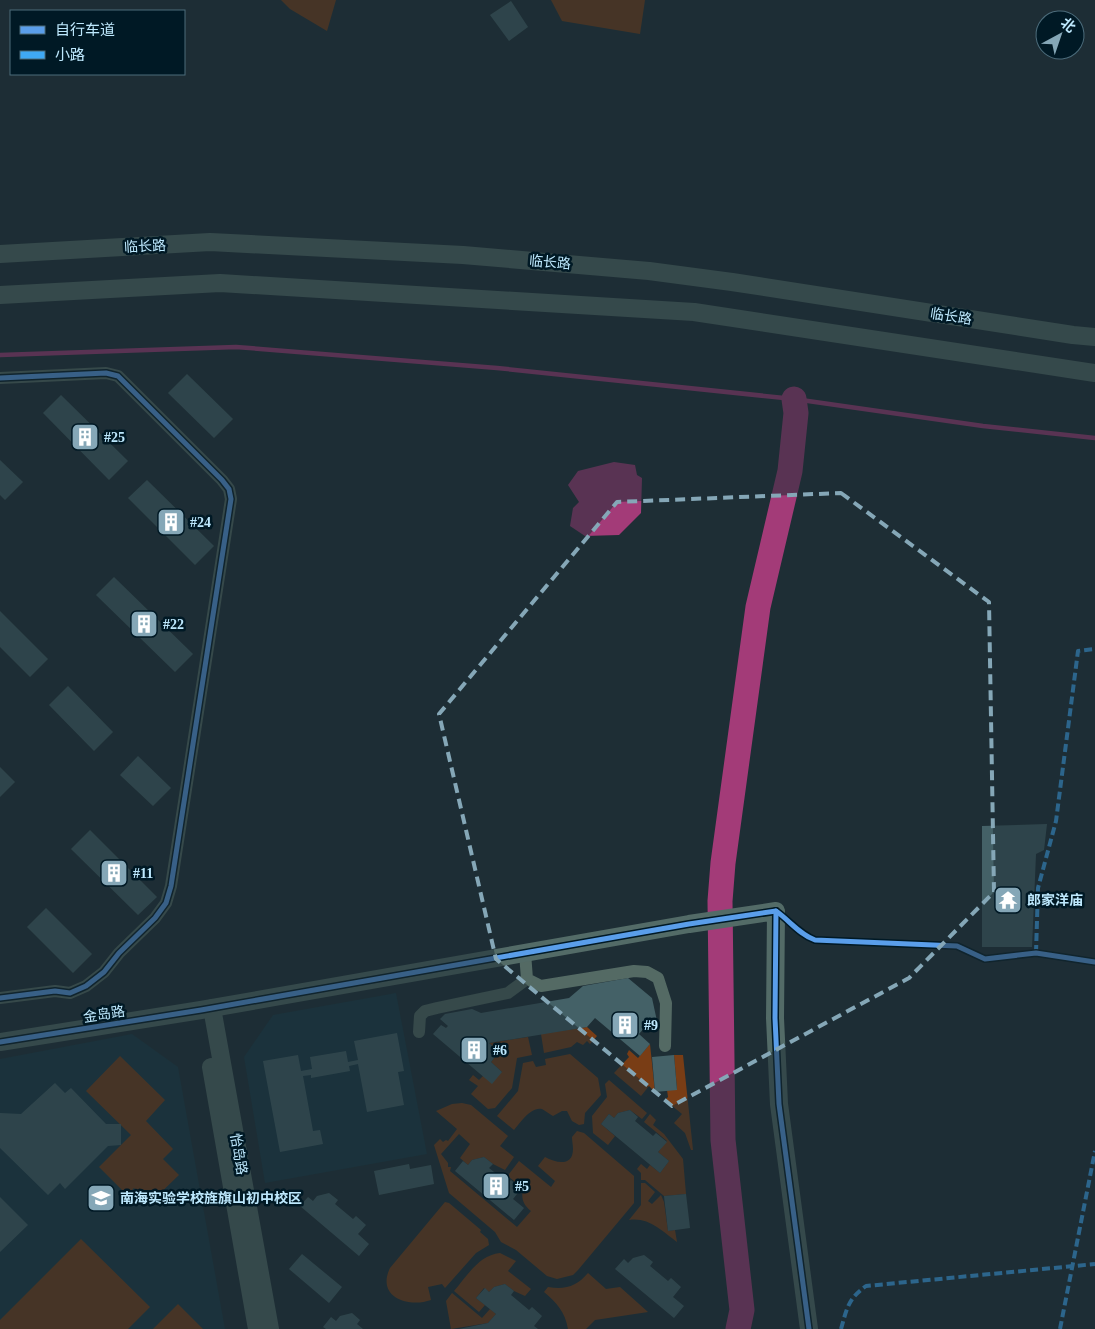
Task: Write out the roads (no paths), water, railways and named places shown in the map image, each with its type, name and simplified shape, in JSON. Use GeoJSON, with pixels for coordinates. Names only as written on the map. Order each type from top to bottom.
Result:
{"type":"FeatureCollection","features":[{"type":"Feature","properties":{"kind":"main road","name":"临长路"},"geometry":{"type":"LineString","coordinates":[[0,254],[210,242],[463,255],[649,271],[1095,337]]}},
{"type":"Feature","properties":{"kind":"main road"},"geometry":{"type":"LineString","coordinates":[[0,295],[220,282],[694,312],[1095,373]]}},
{"type":"Feature","properties":{"kind":"main road","name":"金岛路"},"geometry":{"type":"LineString","coordinates":[[0,1042],[207,1009],[689,924],[776,911],[775,1018],[779,1104],[809,1329]]}},
{"type":"Feature","properties":{"kind":"main road"},"geometry":{"type":"LineString","coordinates":[[207,1009],[256,1329]]}},
{"type":"Feature","properties":{"kind":"main road","name":"怡岛路"},"geometry":{"type":"LineString","coordinates":[[207,1009],[270,1329]]}},
{"type":"Feature","properties":{"kind":"street"},"geometry":{"type":"LineString","coordinates":[[0,378],[106,373],[118,376],[222,480],[229,488],[231,499],[171,886],[166,903],[155,918],[119,953],[104,972],[86,986],[70,993],[55,991],[0,998]]}},
{"type":"Feature","properties":{"kind":"street"},"geometry":{"type":"LineString","coordinates":[[525,953],[527,979]]}},
{"type":"Feature","properties":{"kind":"street"},"geometry":{"type":"LineString","coordinates":[[527,979],[541,986],[634,971],[648,972],[658,978],[666,1003],[665,1046]]}},
{"type":"Feature","properties":{"kind":"street"},"geometry":{"type":"LineString","coordinates":[[419,1032],[420,1016],[425,1011],[451,1004],[508,994],[527,979]]}},
{"type":"Feature","properties":{"kind":"waterway"},"geometry":{"type":"LineString","coordinates":[[0,355],[236,347],[497,368],[794,399],[983,426],[1095,438]]}},
{"type":"Feature","properties":{"kind":"waterway"},"geometry":{"type":"LineString","coordinates":[[738,1329],[742,1310],[723,1140],[720,901],[723,863],[758,607],[790,471],[796,413],[794,399]]}},
{"type":"Feature","properties":{"kind":"place","name":"#25"},"geometry":{"type":"Point","coordinates":[85,437]}},
{"type":"Feature","properties":{"kind":"place","name":"#24"},"geometry":{"type":"Point","coordinates":[171,522]}},
{"type":"Feature","properties":{"kind":"place","name":"#22"},"geometry":{"type":"Point","coordinates":[144,624]}},
{"type":"Feature","properties":{"kind":"place","name":"#11"},"geometry":{"type":"Point","coordinates":[114,873]}},
{"type":"Feature","properties":{"kind":"place","name":"郎家洋庙"},"geometry":{"type":"Point","coordinates":[1008,900]}},
{"type":"Feature","properties":{"kind":"place","name":"#9"},"geometry":{"type":"Point","coordinates":[625,1025]}},
{"type":"Feature","properties":{"kind":"place","name":"#6"},"geometry":{"type":"Point","coordinates":[474,1050]}},
{"type":"Feature","properties":{"kind":"place","name":"#5"},"geometry":{"type":"Point","coordinates":[496,1186]}},
{"type":"Feature","properties":{"kind":"place","name":"南海实验学校旌旗山初中校区"},"geometry":{"type":"Point","coordinates":[101,1198]}}]}
